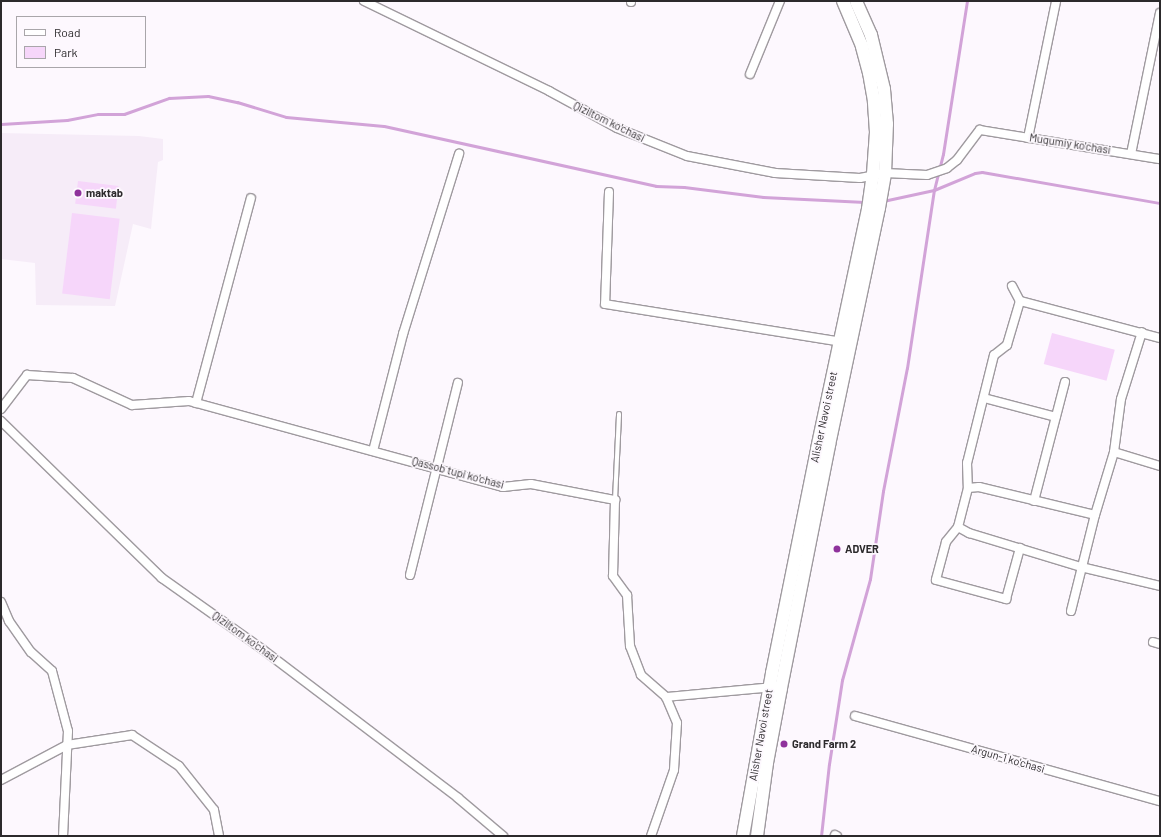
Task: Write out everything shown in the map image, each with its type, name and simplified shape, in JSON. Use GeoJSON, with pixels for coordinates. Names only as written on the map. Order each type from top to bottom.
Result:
{"type":"FeatureCollection","features":[{"type":"Feature","properties":{"kind":"main road","name":"Alisher Navoi street"},"geometry":{"type":"LineString","coordinates":[[843,1],[862,46],[871,87],[879,173]]}},
{"type":"Feature","properties":{"kind":"main road","name":"Alisher Navoi street"},"geometry":{"type":"LineString","coordinates":[[743,836],[874,208],[887,124],[884,89],[871,35],[856,1]]}},
{"type":"Feature","properties":{"kind":"main road","name":"Alisher Navoi street"},"geometry":{"type":"LineString","coordinates":[[757,836],[775,687]]}},
{"type":"Feature","properties":{"kind":"street","name":"Qiziltom ko'chasi"},"geometry":{"type":"LineString","coordinates":[[364,1],[549,92],[617,128],[687,156],[775,173],[860,178],[879,173],[927,175]]}},
{"type":"Feature","properties":{"kind":"street"},"geometry":{"type":"LineString","coordinates":[[750,74],[780,1]]}},
{"type":"Feature","properties":{"kind":"street"},"geometry":{"type":"LineString","coordinates":[[1028,138],[1056,1]]}},
{"type":"Feature","properties":{"kind":"street"},"geometry":{"type":"LineString","coordinates":[[1131,154],[1160,13]]}},
{"type":"Feature","properties":{"kind":"street","name":"Muqumiy ko'chasi"},"geometry":{"type":"LineString","coordinates":[[927,175],[946,168],[957,160],[980,130],[1160,159]]}},
{"type":"Feature","properties":{"kind":"street"},"geometry":{"type":"LineString","coordinates":[[373,450],[403,334],[459,154]]}},
{"type":"Feature","properties":{"kind":"street"},"geometry":{"type":"LineString","coordinates":[[609,192],[605,304],[845,343]]}},
{"type":"Feature","properties":{"kind":"street"},"geometry":{"type":"LineString","coordinates":[[196,403],[251,198]]}},
{"type":"Feature","properties":{"kind":"street"},"geometry":{"type":"LineString","coordinates":[[1012,286],[1020,301],[1007,345],[994,355],[967,463],[968,488],[958,527],[946,542],[936,580],[1006,599],[1020,548]]}},
{"type":"Feature","properties":{"kind":"street"},"geometry":{"type":"LineString","coordinates":[[1020,301],[1142,332],[1160,338]]}},
{"type":"Feature","properties":{"kind":"street"},"geometry":{"type":"LineString","coordinates":[[1071,611],[1095,515],[1114,452],[1121,399],[1142,332]]}},
{"type":"Feature","properties":{"kind":"street","name":"Qassob tupi ko'chasi"},"geometry":{"type":"LineString","coordinates":[[1,409],[27,375],[73,378],[132,405],[189,401],[373,450],[503,487],[531,484],[615,500]]}},
{"type":"Feature","properties":{"kind":"street"},"geometry":{"type":"LineString","coordinates":[[1034,501],[1065,382]]}},
{"type":"Feature","properties":{"kind":"street"},"geometry":{"type":"LineString","coordinates":[[410,575],[438,468],[458,383]]}},
{"type":"Feature","properties":{"kind":"street"},"geometry":{"type":"LineString","coordinates":[[984,398],[1056,417]]}},
{"type":"Feature","properties":{"kind":"street","name":"Qiziltom ko'chasi"},"geometry":{"type":"LineString","coordinates":[[1,421],[162,578],[262,649],[446,788],[503,836]]}},
{"type":"Feature","properties":{"kind":"street"},"geometry":{"type":"LineString","coordinates":[[1114,452],[1160,466]]}},
{"type":"Feature","properties":{"kind":"street"},"geometry":{"type":"LineString","coordinates":[[968,488],[978,487],[1095,515]]}},
{"type":"Feature","properties":{"kind":"street"},"geometry":{"type":"LineString","coordinates":[[615,500],[613,576],[627,595],[630,646],[641,675],[666,697],[677,723],[674,770],[651,836]]}},
{"type":"Feature","properties":{"kind":"street"},"geometry":{"type":"LineString","coordinates":[[958,527],[969,533],[1081,567],[1160,586]]}},
{"type":"Feature","properties":{"kind":"street"},"geometry":{"type":"LineString","coordinates":[[1,602],[9,621],[31,652],[52,672],[68,732],[63,836]]}},
{"type":"Feature","properties":{"kind":"street"},"geometry":{"type":"LineString","coordinates":[[666,697],[775,687]]}},
{"type":"Feature","properties":{"kind":"street","name":"Argun-1 ko'chasi"},"geometry":{"type":"LineString","coordinates":[[855,716],[1160,802]]}},
{"type":"Feature","properties":{"kind":"street"},"geometry":{"type":"LineString","coordinates":[[1,780],[67,745],[132,735],[179,766],[214,810],[219,836]]}},
{"type":"Feature","properties":{"kind":"lane"},"geometry":{"type":"LineString","coordinates":[[615,500],[619,414]]}},
{"type":"Feature","properties":{"kind":"shaded area","name":"maktab"},"geometry":{"type":"Polygon","coordinates":[[[1,133],[139,136],[163,139],[163,160],[158,162],[151,229],[133,224],[115,306],[36,305],[35,263],[1,259],[1,133]]]}},
{"type":"Feature","properties":{"kind":"green space"},"geometry":{"type":"Polygon","coordinates":[[[78,181],[119,186],[116,209],[75,204],[78,181]]]}},
{"type":"Feature","properties":{"kind":"green space"},"geometry":{"type":"Polygon","coordinates":[[[72,213],[120,219],[110,299],[62,293],[72,213]]]}},
{"type":"Feature","properties":{"kind":"green space"},"geometry":{"type":"Polygon","coordinates":[[[1052,333],[1115,350],[1107,381],[1044,364],[1052,333]]]}},
{"type":"Feature","properties":{"kind":"waterway"},"geometry":{"type":"LineString","coordinates":[[821,836],[829,764],[842,680],[870,579],[883,491],[907,368],[934,190],[943,154],[967,1]]}},
{"type":"Feature","properties":{"kind":"waterway"},"geometry":{"type":"LineString","coordinates":[[1,124],[67,120],[98,114],[124,114],[169,98],[208,96],[237,102],[286,117],[384,126],[656,186],[684,187],[763,197],[865,202]]}},
{"type":"Feature","properties":{"kind":"waterway"},"geometry":{"type":"LineString","coordinates":[[883,201],[934,190],[975,173],[982,172],[1160,203]]}},
{"type":"Feature","properties":{"kind":"place","name":"maktab"},"geometry":{"type":"Point","coordinates":[78,193]}},
{"type":"Feature","properties":{"kind":"place","name":"ADVER"},"geometry":{"type":"Point","coordinates":[837,549]}},
{"type":"Feature","properties":{"kind":"place","name":"Grand Farm 2"},"geometry":{"type":"Point","coordinates":[784,744]}}]}
